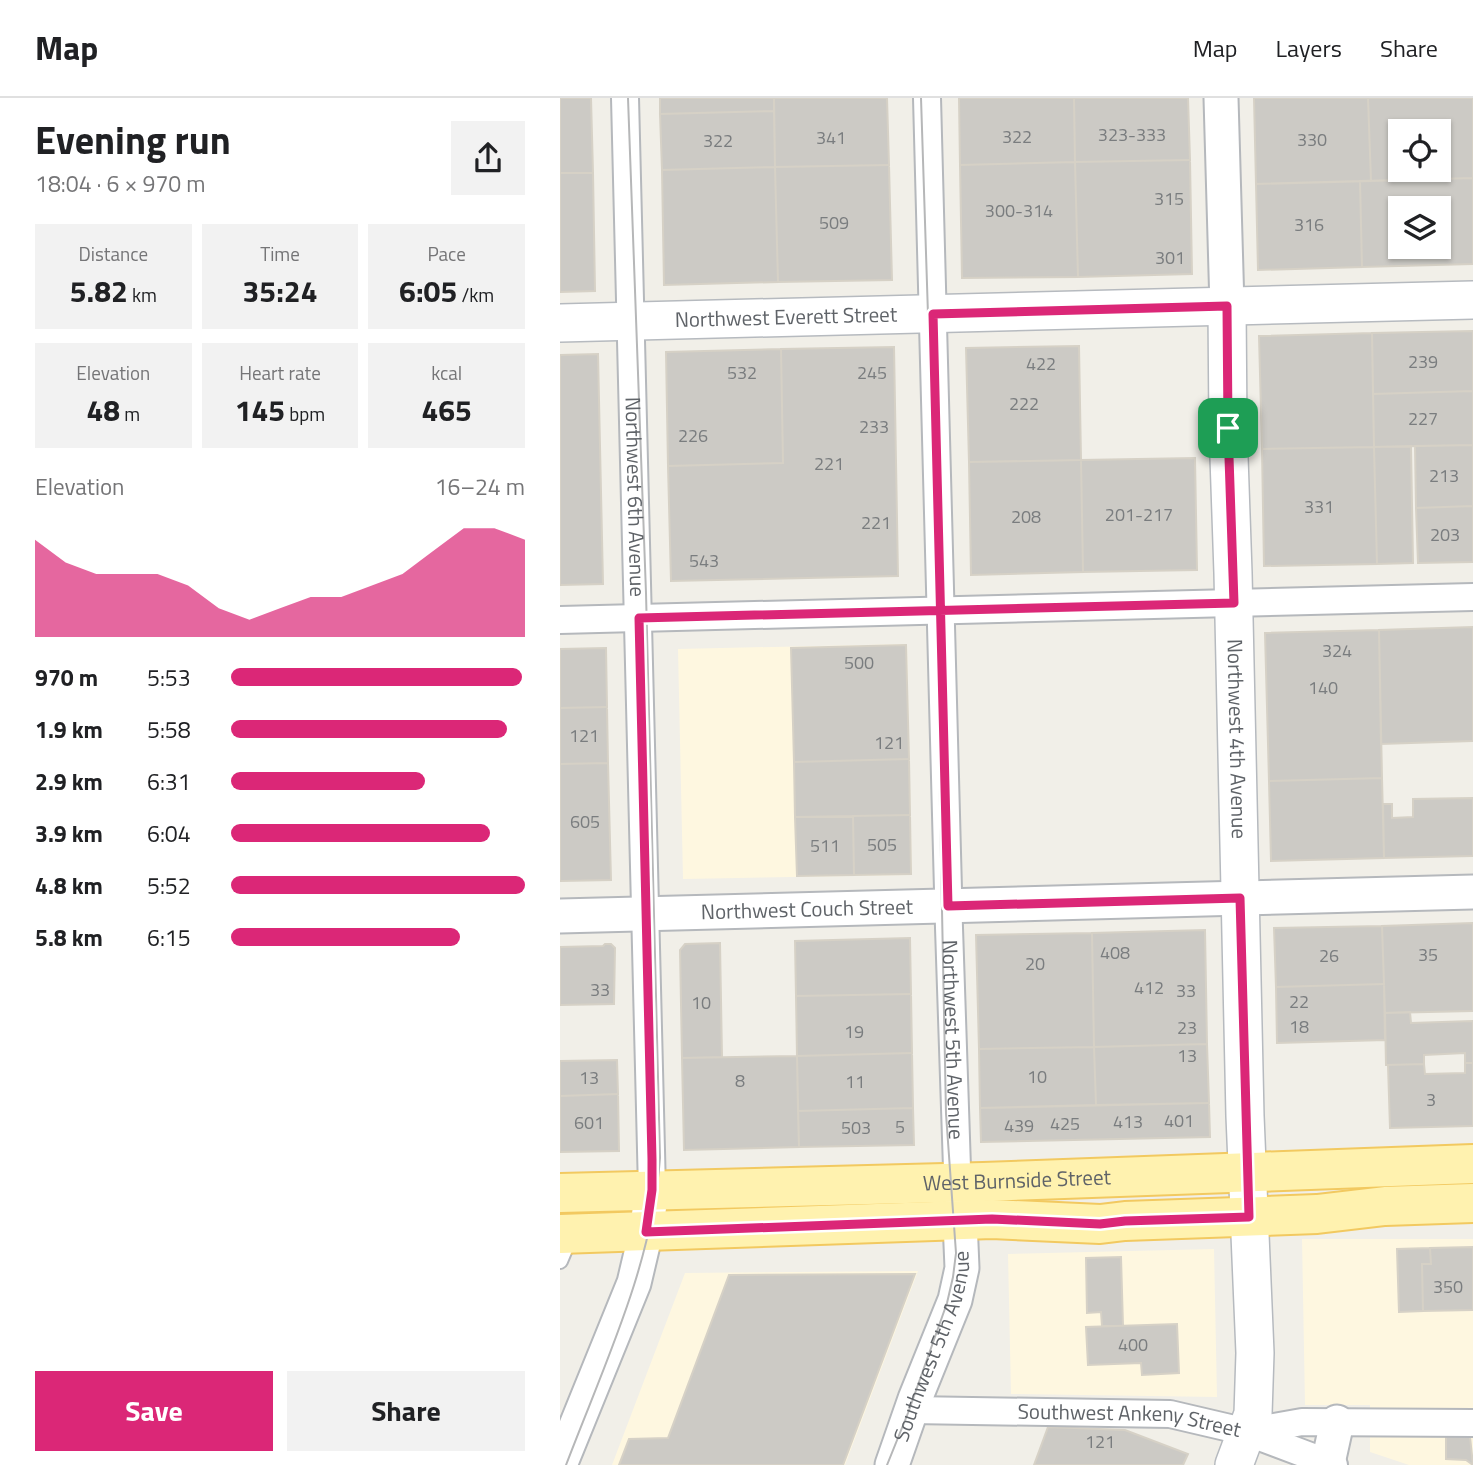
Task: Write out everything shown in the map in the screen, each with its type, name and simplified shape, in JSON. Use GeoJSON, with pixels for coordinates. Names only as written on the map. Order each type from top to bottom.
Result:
{"type":"FeatureCollection","features":[{"type":"Feature","properties":{"kind":"main road","name":"Northwest Everett Street"},"geometry":{"type":"LineString","coordinates":[[560,324],[1473,299]]}},
{"type":"Feature","properties":{"kind":"main road","name":"Northwest 4th Avenue"},"geometry":{"type":"LineString","coordinates":[[1227,306],[1240,898],[1255,1399],[1253,1415],[1241,1448]]}},
{"type":"Feature","properties":{"kind":"main road","name":"West Burnside Street"},"geometry":{"type":"LineString","coordinates":[[560,1193],[1473,1164]]}},
{"type":"Feature","properties":{"kind":"main road","name":"West Burnside Street"},"geometry":{"type":"LineString","coordinates":[[564,1243],[646,1232],[992,1219],[1100,1224],[1317,1214],[1385,1206],[1473,1203]]}},
{"type":"Feature","properties":{"kind":"street","name":"Northwest 6th Avenue"},"geometry":{"type":"LineString","coordinates":[[625,98],[652,1190]]}},
{"type":"Feature","properties":{"kind":"street","name":"Northwest 5th Avenue"},"geometry":{"type":"LineString","coordinates":[[927,98],[957,1182]]}},
{"type":"Feature","properties":{"kind":"street","name":"Northwest 4th Avenue"},"geometry":{"type":"LineString","coordinates":[[1221,98],[1227,306]]}},
{"type":"Feature","properties":{"kind":"street"},"geometry":{"type":"LineString","coordinates":[[560,620],[1473,597]]}},
{"type":"Feature","properties":{"kind":"street","name":"Northwest Couch Street"},"geometry":{"type":"LineString","coordinates":[[560,916],[1473,892]]}},
{"type":"Feature","properties":{"kind":"street","name":"Southwest 5th Avenue"},"geometry":{"type":"LineString","coordinates":[[892,1465],[955,1300],[961,1268],[957,1182]]}},
{"type":"Feature","properties":{"kind":"street"},"geometry":{"type":"LineString","coordinates":[[560,1465],[634,1283],[652,1190]]}},
{"type":"Feature","properties":{"kind":"street","name":"Southwest Ankeny Street"},"geometry":{"type":"LineString","coordinates":[[911,1410],[1170,1414],[1241,1448],[1302,1422],[1473,1423]]}},
{"type":"Feature","properties":{"kind":"street"},"geometry":{"type":"LineString","coordinates":[[1241,1448],[1331,1464],[1337,1422]]}},
{"type":"Feature","properties":{"kind":"shaded area"},"geometry":{"type":"Polygon","coordinates":[[[907,644],[912,875],[683,879],[678,649],[907,644]]]}},
{"type":"Feature","properties":{"kind":"shaded area"},"geometry":{"type":"Polygon","coordinates":[[[1302,1239],[1473,1239],[1473,1465],[1409,1465],[1370,1452],[1370,1405],[1305,1405],[1302,1239]]]}},
{"type":"Feature","properties":{"kind":"shaded area"},"geometry":{"type":"Polygon","coordinates":[[[1214,1249],[1217,1397],[1011,1394],[1008,1254],[1214,1249]]]}},
{"type":"Feature","properties":{"kind":"shaded area"},"geometry":{"type":"Polygon","coordinates":[[[918,1271],[845,1465],[612,1465],[685,1273],[918,1271]]]}},
{"type":"Feature","properties":{"kind":"building"},"geometry":{"type":"Polygon","coordinates":[[[560,98],[591,98],[593,173],[560,173],[560,98]]]}},
{"type":"Feature","properties":{"kind":"building"},"geometry":{"type":"Polygon","coordinates":[[[660,98],[774,98],[774,111],[660,114],[660,98]]]}},
{"type":"Feature","properties":{"kind":"building"},"geometry":{"type":"Polygon","coordinates":[[[774,98],[887,98],[889,165],[775,167],[774,98]]]}},
{"type":"Feature","properties":{"kind":"building"},"geometry":{"type":"Polygon","coordinates":[[[959,98],[1074,98],[1075,162],[960,165],[959,98]]]}},
{"type":"Feature","properties":{"kind":"building"},"geometry":{"type":"Polygon","coordinates":[[[1074,98],[1188,98],[1190,160],[1075,162],[1074,98]]]}},
{"type":"Feature","properties":{"kind":"building"},"geometry":{"type":"Polygon","coordinates":[[[1254,98],[1368,98],[1371,181],[1256,184],[1254,98]]]}},
{"type":"Feature","properties":{"kind":"building"},"geometry":{"type":"Polygon","coordinates":[[[1368,98],[1473,98],[1473,178],[1451,179],[1451,119],[1388,119],[1388,180],[1371,181],[1368,98]]]}},
{"type":"Feature","properties":{"kind":"building"},"geometry":{"type":"Polygon","coordinates":[[[774,111],[775,167],[662,170],[660,114],[774,111]]]}},
{"type":"Feature","properties":{"kind":"building"},"geometry":{"type":"Polygon","coordinates":[[[1190,160],[1192,274],[1078,277],[1075,162],[1190,160]]]}},
{"type":"Feature","properties":{"kind":"building"},"geometry":{"type":"Polygon","coordinates":[[[1075,162],[1078,277],[962,278],[960,165],[1075,162]]]}},
{"type":"Feature","properties":{"kind":"building"},"geometry":{"type":"Polygon","coordinates":[[[889,165],[892,280],[778,282],[775,167],[889,165]]]}},
{"type":"Feature","properties":{"kind":"building"},"geometry":{"type":"Polygon","coordinates":[[[775,167],[778,282],[664,285],[662,170],[775,167]]]}},
{"type":"Feature","properties":{"kind":"building"},"geometry":{"type":"Polygon","coordinates":[[[560,173],[593,173],[595,291],[560,292],[560,173]]]}},
{"type":"Feature","properties":{"kind":"building"},"geometry":{"type":"Polygon","coordinates":[[[1473,178],[1473,264],[1362,267],[1360,181],[1451,182],[1451,179],[1473,178]]]}},
{"type":"Feature","properties":{"kind":"building"},"geometry":{"type":"Polygon","coordinates":[[[1360,181],[1362,267],[1258,270],[1256,184],[1360,181]]]}},
{"type":"Feature","properties":{"kind":"building"},"geometry":{"type":"Polygon","coordinates":[[[1473,331],[1473,391],[1373,394],[1372,333],[1473,331]]]}},
{"type":"Feature","properties":{"kind":"building"},"geometry":{"type":"Polygon","coordinates":[[[1372,333],[1374,447],[1262,449],[1259,336],[1372,333]]]}},
{"type":"Feature","properties":{"kind":"building"},"geometry":{"type":"Polygon","coordinates":[[[1079,346],[1081,460],[969,462],[966,348],[1079,346]]]}},
{"type":"Feature","properties":{"kind":"building"},"geometry":{"type":"Polygon","coordinates":[[[894,347],[898,576],[671,581],[668,466],[783,463],[781,349],[894,347]]]}},
{"type":"Feature","properties":{"kind":"building"},"geometry":{"type":"Polygon","coordinates":[[[781,349],[783,463],[668,466],[666,352],[781,349]]]}},
{"type":"Feature","properties":{"kind":"building"},"geometry":{"type":"Polygon","coordinates":[[[598,354],[603,584],[560,585],[560,355],[598,354]]]}},
{"type":"Feature","properties":{"kind":"building"},"geometry":{"type":"Polygon","coordinates":[[[1473,391],[1473,445],[1374,447],[1373,394],[1473,391]]]}},
{"type":"Feature","properties":{"kind":"building"},"geometry":{"type":"Polygon","coordinates":[[[1473,445],[1473,506],[1416,508],[1415,446],[1473,445]]]}},
{"type":"Feature","properties":{"kind":"building"},"geometry":{"type":"Polygon","coordinates":[[[1411,446],[1413,563],[1377,564],[1374,447],[1411,446]]]}},
{"type":"Feature","properties":{"kind":"building"},"geometry":{"type":"Polygon","coordinates":[[[1374,447],[1377,564],[1264,566],[1262,449],[1374,447]]]}},
{"type":"Feature","properties":{"kind":"building"},"geometry":{"type":"Polygon","coordinates":[[[1195,458],[1197,570],[1083,572],[1081,460],[1195,458]]]}},
{"type":"Feature","properties":{"kind":"building"},"geometry":{"type":"Polygon","coordinates":[[[1081,460],[1083,572],[971,575],[969,462],[1081,460]]]}},
{"type":"Feature","properties":{"kind":"building"},"geometry":{"type":"Polygon","coordinates":[[[1473,506],[1473,562],[1418,563],[1416,508],[1473,506]]]}},
{"type":"Feature","properties":{"kind":"building"},"geometry":{"type":"Polygon","coordinates":[[[1473,627],[1473,741],[1381,744],[1379,630],[1473,627]]]}},
{"type":"Feature","properties":{"kind":"building"},"geometry":{"type":"Polygon","coordinates":[[[1379,630],[1382,778],[1269,781],[1265,633],[1379,630]]]}},
{"type":"Feature","properties":{"kind":"building"},"geometry":{"type":"Polygon","coordinates":[[[906,645],[909,759],[794,762],[791,648],[906,645]]]}},
{"type":"Feature","properties":{"kind":"building"},"geometry":{"type":"Polygon","coordinates":[[[606,648],[607,707],[560,708],[560,649],[606,648]]]}},
{"type":"Feature","properties":{"kind":"building"},"geometry":{"type":"Polygon","coordinates":[[[607,707],[608,763],[560,764],[560,708],[607,707]]]}},
{"type":"Feature","properties":{"kind":"building"},"geometry":{"type":"Polygon","coordinates":[[[909,759],[910,815],[795,817],[794,762],[909,759]]]}},
{"type":"Feature","properties":{"kind":"building"},"geometry":{"type":"Polygon","coordinates":[[[608,763],[611,880],[560,881],[560,764],[608,763]]]}},
{"type":"Feature","properties":{"kind":"building"},"geometry":{"type":"Polygon","coordinates":[[[1382,778],[1384,858],[1271,861],[1269,781],[1382,778]]]}},
{"type":"Feature","properties":{"kind":"building"},"geometry":{"type":"Polygon","coordinates":[[[1473,798],[1473,856],[1384,858],[1383,804],[1392,804],[1392,818],[1413,817],[1413,799],[1473,798]]]}},
{"type":"Feature","properties":{"kind":"building"},"geometry":{"type":"Polygon","coordinates":[[[910,815],[911,874],[854,875],[853,816],[910,815]]]}},
{"type":"Feature","properties":{"kind":"building"},"geometry":{"type":"Polygon","coordinates":[[[853,816],[854,875],[797,876],[795,817],[853,816]]]}},
{"type":"Feature","properties":{"kind":"building"},"geometry":{"type":"Polygon","coordinates":[[[1473,923],[1473,1011],[1385,1013],[1382,926],[1473,923]]]}},
{"type":"Feature","properties":{"kind":"building"},"geometry":{"type":"Polygon","coordinates":[[[1382,926],[1384,984],[1276,987],[1274,928],[1382,926]]]}},
{"type":"Feature","properties":{"kind":"building"},"geometry":{"type":"Polygon","coordinates":[[[1205,930],[1207,1044],[1094,1047],[1092,933],[1205,930]]]}},
{"type":"Feature","properties":{"kind":"building"},"geometry":{"type":"Polygon","coordinates":[[[1092,933],[1094,1047],[979,1049],[976,935],[1092,933]]]}},
{"type":"Feature","properties":{"kind":"building"},"geometry":{"type":"Polygon","coordinates":[[[910,938],[911,994],[796,996],[795,941],[910,938]]]}},
{"type":"Feature","properties":{"kind":"building"},"geometry":{"type":"Polygon","coordinates":[[[720,943],[722,1057],[682,1058],[680,950],[685,944],[720,943]]]}},
{"type":"Feature","properties":{"kind":"building"},"geometry":{"type":"Polygon","coordinates":[[[611,944],[615,948],[614,1004],[560,1005],[560,947],[611,944]]]}},
{"type":"Feature","properties":{"kind":"building"},"geometry":{"type":"Polygon","coordinates":[[[1384,984],[1385,1040],[1277,1043],[1276,987],[1384,984]]]}},
{"type":"Feature","properties":{"kind":"building"},"geometry":{"type":"Polygon","coordinates":[[[911,994],[912,1053],[797,1056],[796,996],[911,994]]]}},
{"type":"Feature","properties":{"kind":"building"},"geometry":{"type":"Polygon","coordinates":[[[1410,1012],[1411,1023],[1473,1021],[1473,1063],[1465,1063],[1465,1053],[1424,1055],[1424,1064],[1386,1065],[1385,1013],[1410,1012]]]}},
{"type":"Feature","properties":{"kind":"building"},"geometry":{"type":"Polygon","coordinates":[[[1207,1044],[1209,1103],[1096,1105],[1094,1047],[1207,1044]]]}},
{"type":"Feature","properties":{"kind":"building"},"geometry":{"type":"Polygon","coordinates":[[[1094,1047],[1096,1105],[980,1108],[979,1049],[1094,1047]]]}},
{"type":"Feature","properties":{"kind":"building"},"geometry":{"type":"Polygon","coordinates":[[[912,1053],[913,1108],[798,1111],[797,1056],[912,1053]]]}},
{"type":"Feature","properties":{"kind":"building"},"geometry":{"type":"Polygon","coordinates":[[[797,1056],[799,1147],[684,1150],[682,1058],[797,1056]]]}},
{"type":"Feature","properties":{"kind":"building"},"geometry":{"type":"Polygon","coordinates":[[[617,1060],[618,1094],[560,1096],[560,1061],[617,1060]]]}},
{"type":"Feature","properties":{"kind":"building"},"geometry":{"type":"Polygon","coordinates":[[[1465,1063],[1473,1063],[1473,1126],[1390,1128],[1388,1065],[1424,1064],[1425,1074],[1465,1073],[1465,1063]]]}},
{"type":"Feature","properties":{"kind":"building"},"geometry":{"type":"Polygon","coordinates":[[[618,1094],[619,1151],[560,1152],[560,1096],[618,1094]]]}},
{"type":"Feature","properties":{"kind":"building"},"geometry":{"type":"Polygon","coordinates":[[[1209,1103],[1210,1137],[981,1142],[980,1108],[1209,1103]]]}},
{"type":"Feature","properties":{"kind":"building"},"geometry":{"type":"Polygon","coordinates":[[[913,1108],[914,1145],[799,1147],[798,1111],[913,1108]]]}},
{"type":"Feature","properties":{"kind":"building"},"geometry":{"type":"Polygon","coordinates":[[[1473,1247],[1473,1310],[1423,1311],[1422,1264],[1431,1264],[1430,1248],[1473,1247]]]}},
{"type":"Feature","properties":{"kind":"building"},"geometry":{"type":"Polygon","coordinates":[[[1430,1248],[1431,1264],[1422,1264],[1423,1311],[1399,1312],[1397,1249],[1430,1248]]]}},
{"type":"Feature","properties":{"kind":"building"},"geometry":{"type":"Polygon","coordinates":[[[1121,1257],[1123,1326],[1102,1326],[1101,1312],[1087,1313],[1086,1258],[1121,1257]]]}},
{"type":"Feature","properties":{"kind":"building"},"geometry":{"type":"Polygon","coordinates":[[[915,1274],[843,1465],[619,1465],[629,1439],[668,1438],[729,1275],[915,1274]]]}},
{"type":"Feature","properties":{"kind":"building"},"geometry":{"type":"Polygon","coordinates":[[[1177,1324],[1179,1373],[1142,1375],[1141,1363],[1088,1365],[1086,1327],[1177,1324]]]}},
{"type":"Feature","properties":{"kind":"building"},"geometry":{"type":"Polygon","coordinates":[[[1048,1427],[1125,1430],[1188,1454],[1183,1465],[1034,1465],[1048,1427]]]}},
{"type":"Feature","properties":{"kind":"building"},"geometry":{"type":"Polygon","coordinates":[[[1446,1437],[1470,1437],[1473,1465],[1466,1460],[1446,1459],[1446,1437]]]}},
{"type":"Feature","properties":{"kind":"tram line"},"geometry":{"type":"LineString","coordinates":[[566,1465],[637,1276],[655,1198],[660,1158],[646,593],[628,98]]}},
{"type":"Feature","properties":{"kind":"tram line"},"geometry":{"type":"LineString","coordinates":[[887,1465],[947,1303],[956,1253],[946,1114],[934,501],[921,98]]}},
{"type":"Feature","properties":{"kind":"route"},"geometry":{"type":"LineString","coordinates":[[1228,428],[1227,306],[933,314],[942,610],[948,906],[1240,898],[1249,1217],[1100,1224],[992,1219],[646,1232],[652,1190],[652,1159],[639,618],[942,610],[1139,606],[1234,603],[1228,428]]}}]}
